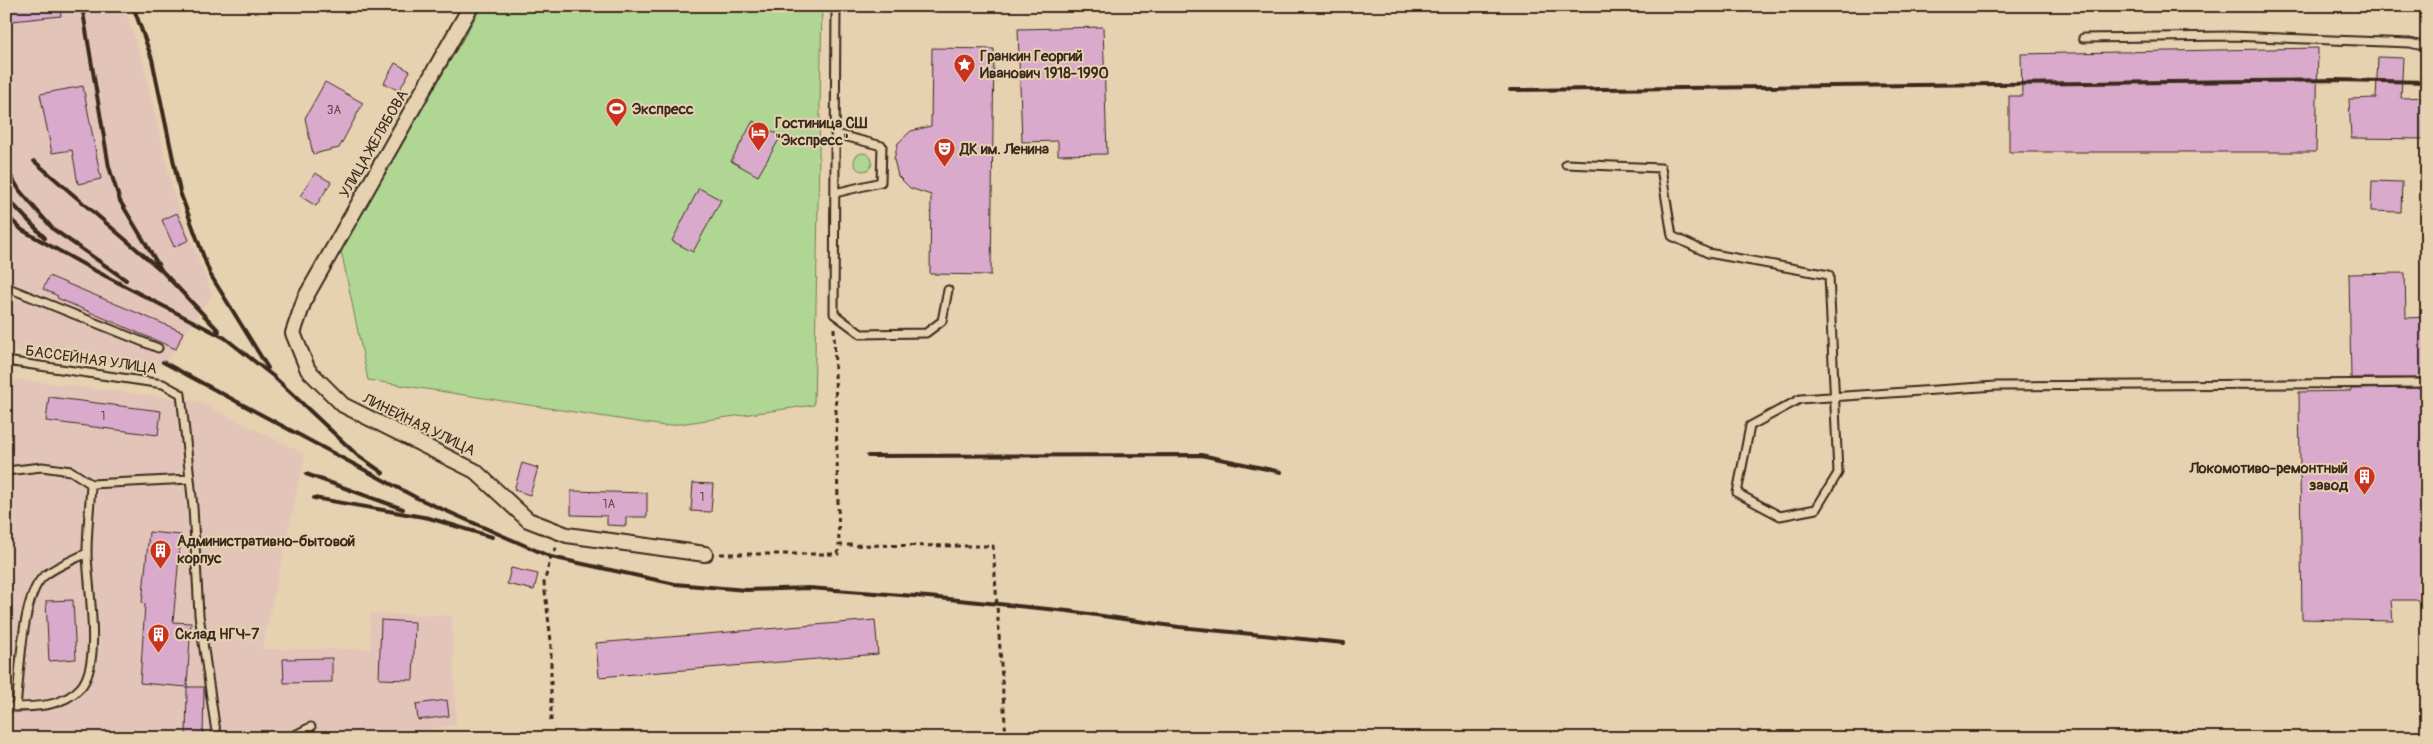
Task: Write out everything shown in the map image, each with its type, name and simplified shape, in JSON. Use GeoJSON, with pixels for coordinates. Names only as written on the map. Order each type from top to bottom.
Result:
{"type":"FeatureCollection","features":[{"type":"Feature","properties":{"kind":"street","name":"УЛИЦА ЖЕЛЯБОВА"},"geometry":{"type":"LineString","coordinates":[[305,298],[471,6]]}},
{"type":"Feature","properties":{"kind":"street","name":"ЛИНЕЙНАЯ УЛИЦА"},"geometry":{"type":"LineString","coordinates":[[305,298],[293,333],[308,370],[343,405],[475,471],[528,520],[566,535],[705,554]]}},
{"type":"Feature","properties":{"kind":"lane"},"geometry":{"type":"LineString","coordinates":[[836,6],[834,314],[861,334],[926,333],[942,321],[948,290]]}},
{"type":"Feature","properties":{"kind":"lane"},"geometry":{"type":"LineString","coordinates":[[2083,38],[2231,36],[2410,43],[2427,47]]}},
{"type":"Feature","properties":{"kind":"lane"},"geometry":{"type":"LineString","coordinates":[[835,193],[882,182],[882,146],[836,134]]}},
{"type":"Feature","properties":{"kind":"lane"},"geometry":{"type":"LineString","coordinates":[[1566,164],[1661,168],[1672,236],[1708,253],[1829,275],[1834,396],[1838,473],[1816,509],[1780,516],[1737,493],[1750,426],[1800,399],[1834,396],[1996,386],[2427,383]]}},
{"type":"Feature","properties":{"kind":"lane"},"geometry":{"type":"LineString","coordinates":[[6,304],[8,288],[158,348]]}},
{"type":"Feature","properties":{"kind":"lane","name":"БАССЕЙНАЯ УЛИЦА"},"geometry":{"type":"LineString","coordinates":[[6,361],[162,384],[181,394],[190,480],[199,615],[216,732],[221,738]]}},
{"type":"Feature","properties":{"kind":"lane"},"geometry":{"type":"LineString","coordinates":[[6,472],[42,467],[71,471],[91,484],[190,480]]}},
{"type":"Feature","properties":{"kind":"lane"},"geometry":{"type":"LineString","coordinates":[[6,707],[62,701],[82,686],[90,666],[93,641],[87,553],[91,484]]}},
{"type":"Feature","properties":{"kind":"lane"},"geometry":{"type":"LineString","coordinates":[[16,707],[27,606],[36,586],[43,576],[87,553]]}},
{"type":"Feature","properties":{"kind":"lane"},"geometry":{"type":"LineString","coordinates":[[289,738],[311,727]]}},
{"type":"Feature","properties":{"kind":"path"},"geometry":{"type":"LineString","coordinates":[[705,554],[838,554],[834,314]]}},
{"type":"Feature","properties":{"kind":"path"},"geometry":{"type":"LineString","coordinates":[[552,721],[551,642],[544,584],[551,557],[566,535]]}},
{"type":"Feature","properties":{"kind":"path"},"geometry":{"type":"LineString","coordinates":[[839,545],[992,546],[1006,738]]}},
{"type":"Feature","properties":{"kind":"shaded area"},"geometry":{"type":"Polygon","coordinates":[[[6,6],[124,6],[143,63],[174,195],[212,294],[176,349],[156,370],[6,350],[6,6]]]}},
{"type":"Feature","properties":{"kind":"shaded area"},"geometry":{"type":"Polygon","coordinates":[[[6,378],[197,401],[305,454],[262,649],[370,649],[371,613],[452,616],[456,725],[371,738],[6,738],[6,378]]]}},
{"type":"Feature","properties":{"kind":"green space","name":"Экспресс"},"geometry":{"type":"Polygon","coordinates":[[[482,6],[822,6],[814,405],[664,426],[368,380],[341,250],[482,6]]]}},
{"type":"Feature","properties":{"kind":"green space"},"geometry":{"type":"Polygon","coordinates":[[[863,153],[871,158],[872,162],[867,170],[863,171],[855,166],[854,162],[859,154],[863,153]]]}},
{"type":"Feature","properties":{"kind":"building"},"geometry":{"type":"Polygon","coordinates":[[[6,6],[60,6],[61,16],[12,21],[6,16],[6,6]]]}},
{"type":"Feature","properties":{"kind":"building"},"geometry":{"type":"Polygon","coordinates":[[[1103,27],[1107,154],[1058,155],[1058,141],[1022,142],[1018,29],[1103,27]]]}},
{"type":"Feature","properties":{"kind":"building","name":"ДК им. Ленина"},"geometry":{"type":"Polygon","coordinates":[[[932,48],[994,49],[991,275],[930,274],[931,195],[910,188],[898,176],[894,159],[898,143],[911,131],[931,126],[932,48]]]}},
{"type":"Feature","properties":{"kind":"building"},"geometry":{"type":"Polygon","coordinates":[[[2318,48],[2316,152],[2009,152],[2009,96],[2022,96],[2021,54],[2318,48]]]}},
{"type":"Feature","properties":{"kind":"building"},"geometry":{"type":"Polygon","coordinates":[[[2378,57],[2403,58],[2401,98],[2427,97],[2427,139],[2351,138],[2349,99],[2376,98],[2378,57]]]}},
{"type":"Feature","properties":{"kind":"building"},"geometry":{"type":"Polygon","coordinates":[[[395,63],[410,71],[399,91],[384,83],[395,63]]]}},
{"type":"Feature","properties":{"kind":"building"},"geometry":{"type":"Polygon","coordinates":[[[325,82],[363,103],[339,148],[313,154],[305,118],[325,82]]]}},
{"type":"Feature","properties":{"kind":"building"},"geometry":{"type":"Polygon","coordinates":[[[83,86],[101,179],[78,184],[72,150],[52,153],[40,94],[83,86]]]}},
{"type":"Feature","properties":{"kind":"building"},"geometry":{"type":"Polygon","coordinates":[[[753,121],[781,136],[758,176],[731,161],[753,121]]]}},
{"type":"Feature","properties":{"kind":"building"},"geometry":{"type":"Polygon","coordinates":[[[315,173],[331,182],[316,206],[300,196],[315,173]]]}},
{"type":"Feature","properties":{"kind":"building"},"geometry":{"type":"Polygon","coordinates":[[[2372,181],[2402,182],[2401,212],[2371,211],[2372,181]]]}},
{"type":"Feature","properties":{"kind":"building"},"geometry":{"type":"Polygon","coordinates":[[[699,188],[721,200],[693,252],[672,241],[699,188]]]}},
{"type":"Feature","properties":{"kind":"building"},"geometry":{"type":"Polygon","coordinates":[[[177,213],[189,240],[174,247],[162,220],[177,213]]]}},
{"type":"Feature","properties":{"kind":"building"},"geometry":{"type":"Polygon","coordinates":[[[2405,273],[2406,318],[2427,317],[2427,378],[2351,378],[2349,274],[2405,273]]]}},
{"type":"Feature","properties":{"kind":"building"},"geometry":{"type":"Polygon","coordinates":[[[49,276],[183,332],[176,349],[57,298],[58,296],[43,289],[49,276]]]}},
{"type":"Feature","properties":{"kind":"building","name":"Локомотиво-ремонтный завод"},"geometry":{"type":"Polygon","coordinates":[[[2427,388],[2427,600],[2391,600],[2393,621],[2302,619],[2299,392],[2427,388]]]}},
{"type":"Feature","properties":{"kind":"building"},"geometry":{"type":"Polygon","coordinates":[[[49,397],[161,411],[158,435],[46,421],[49,397]]]}},
{"type":"Feature","properties":{"kind":"building"},"geometry":{"type":"Polygon","coordinates":[[[522,463],[538,468],[530,495],[514,490],[522,463]]]}},
{"type":"Feature","properties":{"kind":"building"},"geometry":{"type":"Polygon","coordinates":[[[693,483],[713,484],[711,512],[691,511],[693,483]]]}},
{"type":"Feature","properties":{"kind":"building"},"geometry":{"type":"Polygon","coordinates":[[[571,491],[647,493],[647,517],[626,517],[626,526],[607,525],[607,516],[571,515],[571,491]]]}},
{"type":"Feature","properties":{"kind":"building"},"geometry":{"type":"Polygon","coordinates":[[[149,532],[181,535],[173,622],[191,623],[187,687],[140,683],[145,604],[142,603],[149,532]]]}},
{"type":"Feature","properties":{"kind":"building"},"geometry":{"type":"Polygon","coordinates":[[[511,568],[538,574],[534,590],[507,584],[511,568]]]}},
{"type":"Feature","properties":{"kind":"building"},"geometry":{"type":"Polygon","coordinates":[[[73,600],[76,659],[49,661],[46,601],[73,600]]]}},
{"type":"Feature","properties":{"kind":"building"},"geometry":{"type":"Polygon","coordinates":[[[381,620],[415,622],[413,680],[379,679],[381,620]]]}},
{"type":"Feature","properties":{"kind":"building"},"geometry":{"type":"Polygon","coordinates":[[[875,620],[878,654],[599,677],[596,643],[875,620]]]}},
{"type":"Feature","properties":{"kind":"building"},"geometry":{"type":"Polygon","coordinates":[[[332,658],[332,682],[284,683],[283,659],[332,658]]]}},
{"type":"Feature","properties":{"kind":"building"},"geometry":{"type":"Polygon","coordinates":[[[187,687],[204,687],[203,738],[186,738],[187,687]]]}},
{"type":"Feature","properties":{"kind":"building"},"geometry":{"type":"Polygon","coordinates":[[[447,700],[449,716],[418,720],[416,704],[447,700]]]}},
{"type":"Feature","properties":{"kind":"railway"},"geometry":{"type":"LineString","coordinates":[[82,6],[109,167],[120,201],[162,271]]}},
{"type":"Feature","properties":{"kind":"railway"},"geometry":{"type":"LineString","coordinates":[[133,6],[152,59],[180,192],[210,274],[268,368]]}},
{"type":"Feature","properties":{"kind":"railway"},"geometry":{"type":"LineString","coordinates":[[1510,90],[2337,80],[2427,82]]}},
{"type":"Feature","properties":{"kind":"railway"},"geometry":{"type":"LineString","coordinates":[[34,161],[162,271],[219,331]]}},
{"type":"Feature","properties":{"kind":"railway"},"geometry":{"type":"LineString","coordinates":[[6,168],[20,191],[53,229],[126,280]]}},
{"type":"Feature","properties":{"kind":"railway"},"geometry":{"type":"LineString","coordinates":[[6,197],[45,238]]}},
{"type":"Feature","properties":{"kind":"railway"},"geometry":{"type":"LineString","coordinates":[[6,215],[22,230],[90,268],[225,338],[273,376],[356,454],[383,473]]}},
{"type":"Feature","properties":{"kind":"railway"},"geometry":{"type":"LineString","coordinates":[[163,362],[417,498],[551,557],[675,584],[746,590],[809,588],[928,597],[1068,611],[1179,627],[1344,643]]}},
{"type":"Feature","properties":{"kind":"railway"},"geometry":{"type":"LineString","coordinates":[[868,456],[1201,455],[1281,472]]}},
{"type":"Feature","properties":{"kind":"railway"},"geometry":{"type":"LineString","coordinates":[[306,474],[403,509]]}},
{"type":"Feature","properties":{"kind":"railway"},"geometry":{"type":"LineString","coordinates":[[314,498],[429,518],[492,537]]}},
{"type":"Feature","properties":{"kind":"place","name":"Гранкин Георгий Иванович 1918-1990"},"geometry":{"type":"Point","coordinates":[964,84]}},
{"type":"Feature","properties":{"kind":"place","name":"Экспресс"},"geometry":{"type":"Point","coordinates":[616,128]}},
{"type":"Feature","properties":{"kind":"place","name":"Гостиница СШ \"Экспресс\""},"geometry":{"type":"Point","coordinates":[759,151]}},
{"type":"Feature","properties":{"kind":"place","name":"ДК им. Ленина"},"geometry":{"type":"Point","coordinates":[944,168]}},
{"type":"Feature","properties":{"kind":"place","name":"Локомотиво-ремонтный завод"},"geometry":{"type":"Point","coordinates":[2364,496]}},
{"type":"Feature","properties":{"kind":"place","name":"Административно-бытовой корпус"},"geometry":{"type":"Point","coordinates":[161,569]}},
{"type":"Feature","properties":{"kind":"place","name":"Склад НГЧ-7"},"geometry":{"type":"Point","coordinates":[159,653]}}]}
